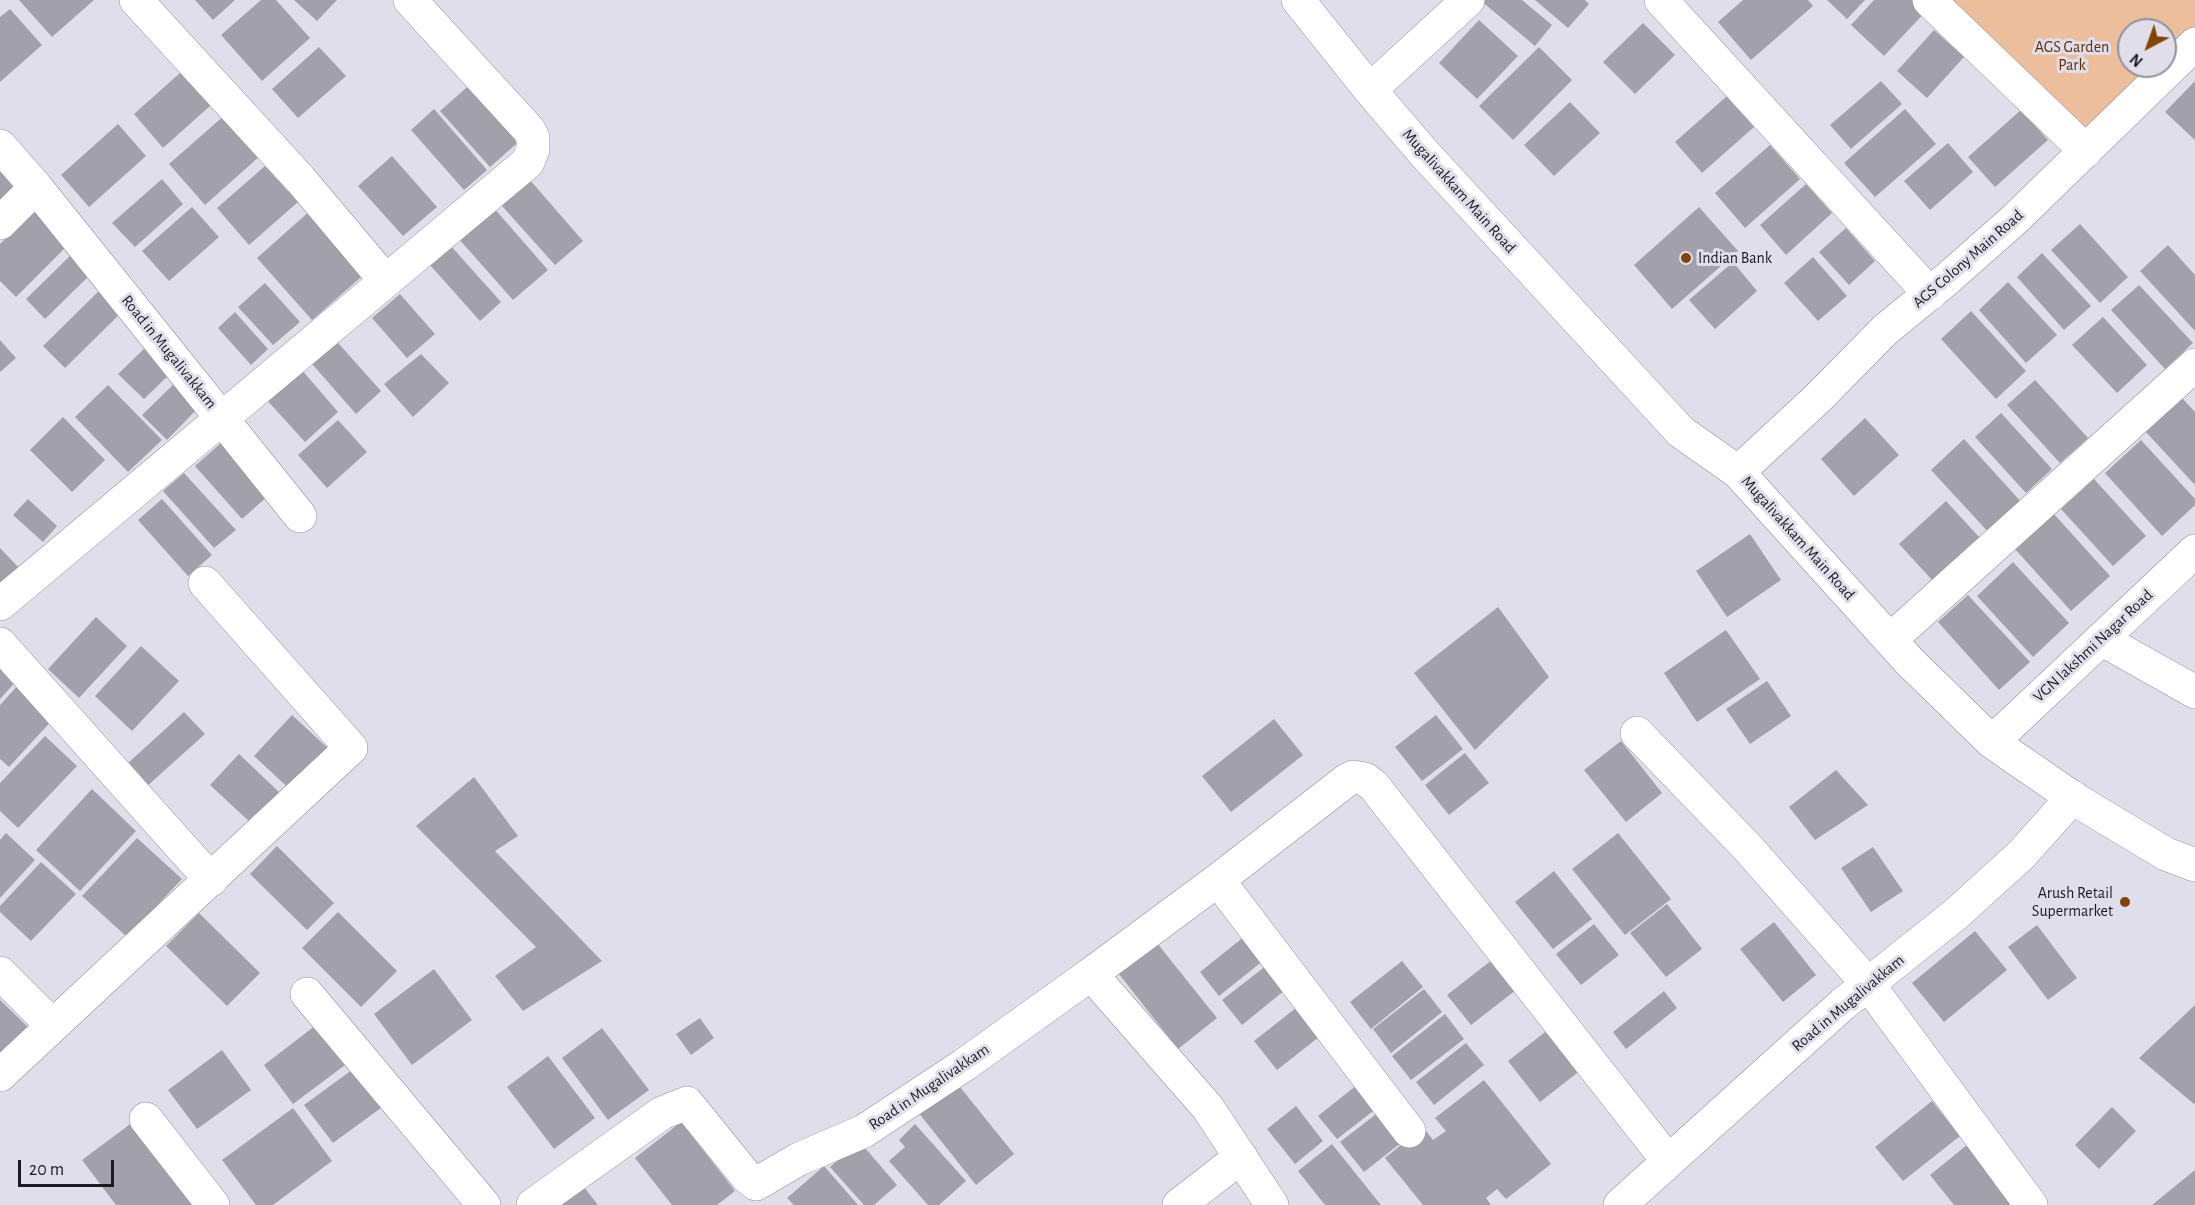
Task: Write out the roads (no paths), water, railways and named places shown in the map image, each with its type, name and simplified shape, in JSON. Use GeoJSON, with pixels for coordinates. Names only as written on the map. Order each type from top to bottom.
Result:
{"type":"FeatureCollection","features":[{"type":"Feature","properties":{"kind":"street"},"geometry":{"type":"LineString","coordinates":[[136,0],[300,179],[385,280]]}},
{"type":"Feature","properties":{"kind":"street"},"geometry":{"type":"LineString","coordinates":[[300,516],[222,419],[528,162],[533,149],[533,138],[529,130],[410,0]]}},
{"type":"Feature","properties":{"kind":"street","name":"Mugalivakkam Main Road"},"geometry":{"type":"LineString","coordinates":[[1298,0],[1423,152],[1681,432],[1738,472],[1890,640],[1992,742],[2073,797],[2166,854],[2195,865]]}},
{"type":"Feature","properties":{"kind":"street"},"geometry":{"type":"LineString","coordinates":[[1370,90],[1468,0]]}},
{"type":"Feature","properties":{"kind":"street"},"geometry":{"type":"LineString","coordinates":[[1661,0],[1930,294]]}},
{"type":"Feature","properties":{"kind":"street"},"geometry":{"type":"LineString","coordinates":[[1929,0],[2086,151]]}},
{"type":"Feature","properties":{"kind":"street","name":"AGS Colony Main Road"},"geometry":{"type":"LineString","coordinates":[[1738,472],[1817,399],[1885,330],[1930,294],[2014,219],[2195,44]]}},
{"type":"Feature","properties":{"kind":"street","name":"Road in Mugalivakkam"},"geometry":{"type":"LineString","coordinates":[[0,146],[36,187],[222,419],[0,604]]}},
{"type":"Feature","properties":{"kind":"street"},"geometry":{"type":"LineString","coordinates":[[0,223],[36,187]]}},
{"type":"Feature","properties":{"kind":"street"},"geometry":{"type":"LineString","coordinates":[[1890,640],[2195,365]]}},
{"type":"Feature","properties":{"kind":"street","name":"VGN lakshmi Nagar Road"},"geometry":{"type":"LineString","coordinates":[[1992,742],[2195,551]]}},
{"type":"Feature","properties":{"kind":"street"},"geometry":{"type":"LineString","coordinates":[[0,1075],[351,748],[205,583]]}},
{"type":"Feature","properties":{"kind":"street"},"geometry":{"type":"LineString","coordinates":[[2101,639],[2195,692]]}},
{"type":"Feature","properties":{"kind":"street"},"geometry":{"type":"LineString","coordinates":[[0,644],[211,880]]}},
{"type":"Feature","properties":{"kind":"street"},"geometry":{"type":"LineString","coordinates":[[1637,733],[1747,847],[1868,984],[2031,1205]]}},
{"type":"Feature","properties":{"kind":"street","name":"Road in Mugalivakkam"},"geometry":{"type":"LineString","coordinates":[[533,1205],[662,1113],[687,1103],[746,1176],[764,1194],[799,1159],[864,1131],[964,1065],[1218,880],[1353,777],[1365,779],[1374,786],[1668,1161]]}},
{"type":"Feature","properties":{"kind":"street","name":"Road in Mugalivakkam"},"geometry":{"type":"LineString","coordinates":[[1620,1205],[1868,984],[1956,914],[2021,855],[2073,797]]}},
{"type":"Feature","properties":{"kind":"street"},"geometry":{"type":"LineString","coordinates":[[1218,880],[1409,1131]]}},
{"type":"Feature","properties":{"kind":"street"},"geometry":{"type":"LineString","coordinates":[[0,973],[52,1025]]}},
{"type":"Feature","properties":{"kind":"street"},"geometry":{"type":"LineString","coordinates":[[1091,974],[1208,1108],[1272,1205]]}},
{"type":"Feature","properties":{"kind":"street"},"geometry":{"type":"LineString","coordinates":[[307,994],[484,1205]]}},
{"type":"Feature","properties":{"kind":"street"},"geometry":{"type":"LineString","coordinates":[[146,1119],[213,1205]]}},
{"type":"Feature","properties":{"kind":"street"},"geometry":{"type":"LineString","coordinates":[[1179,1205],[1241,1157]]}},
{"type":"Feature","properties":{"kind":"place","name":"Indian Bank"},"geometry":{"type":"Point","coordinates":[1686,258]}},
{"type":"Feature","properties":{"kind":"place","name":"Arush Retail Supermarket"},"geometry":{"type":"Point","coordinates":[2125,902]}},
{"type":"Feature","properties":{"kind":"park label","name":"AGS Garden Park"},"geometry":{"type":"Point","coordinates":[2072,56]}}]}
